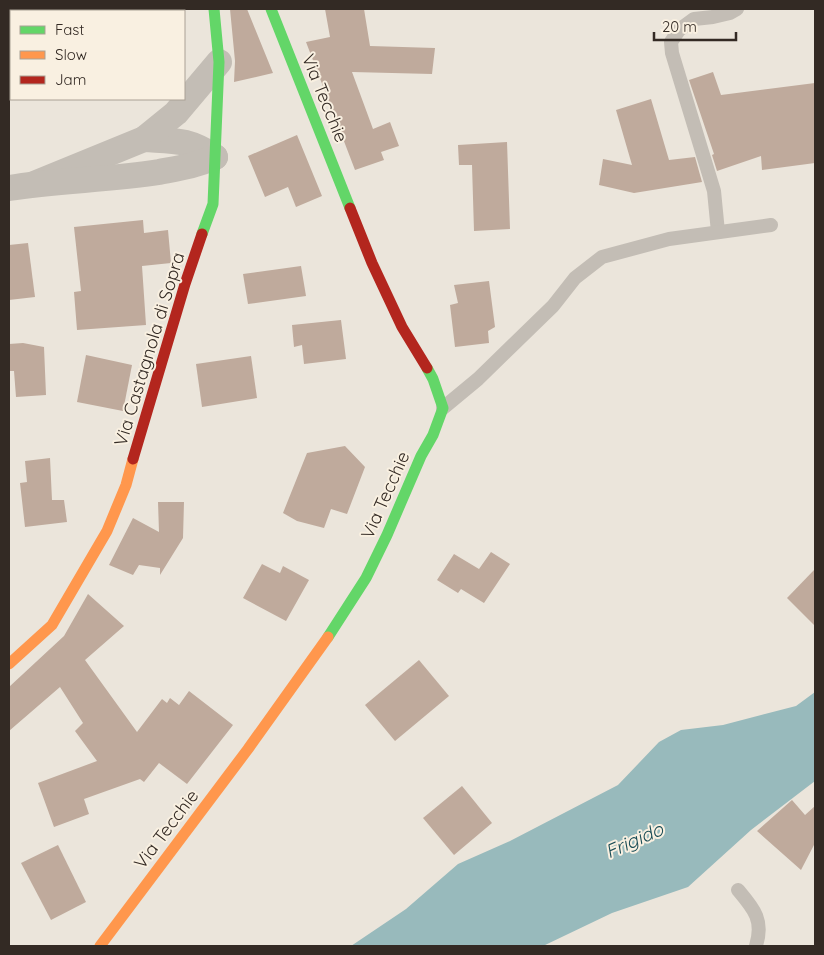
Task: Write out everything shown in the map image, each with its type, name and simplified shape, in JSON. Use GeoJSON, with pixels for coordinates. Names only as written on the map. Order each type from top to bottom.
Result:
{"type":"FeatureCollection","features":[{"type":"Feature","properties":{"kind":"street","name":"Via Castagnola di Sopra"},"geometry":{"type":"LineString","coordinates":[[9,664],[52,625],[107,532],[126,485],[185,284],[213,204],[219,62],[214,9]]}},
{"type":"Feature","properties":{"kind":"street","name":"Via Tecchie"},"geometry":{"type":"LineString","coordinates":[[100,946],[248,749],[329,635],[366,578],[421,456],[433,435],[443,408],[432,380],[402,327],[372,263],[270,9]]}},
{"type":"Feature","properties":{"kind":"street"},"geometry":{"type":"LineString","coordinates":[[34,184],[144,139],[176,113],[219,62]]}},
{"type":"Feature","properties":{"kind":"street"},"geometry":{"type":"LineString","coordinates":[[144,139],[182,141],[202,148],[215,157]]}},
{"type":"Feature","properties":{"kind":"street"},"geometry":{"type":"LineString","coordinates":[[9,188],[34,184],[127,177],[198,165],[215,157]]}},
{"type":"Feature","properties":{"kind":"lane"},"geometry":{"type":"LineString","coordinates":[[718,232],[714,191],[672,53],[671,42],[679,30],[694,19],[713,17],[730,13],[737,9]]}},
{"type":"Feature","properties":{"kind":"lane"},"geometry":{"type":"LineString","coordinates":[[443,408],[478,379],[553,306],[575,278],[602,257],[669,239],[771,225]]}},
{"type":"Feature","properties":{"kind":"lane"},"geometry":{"type":"LineString","coordinates":[[738,890],[754,909],[758,920],[756,946]]}},
{"type":"Feature","properties":{"kind":"water","name":"Frigido"},"geometry":{"type":"Polygon","coordinates":[[[815,692],[815,781],[751,830],[688,887],[612,913],[543,946],[351,946],[406,909],[458,864],[510,841],[618,785],[659,742],[681,730],[723,725],[796,706],[815,692]]]}},
{"type":"Feature","properties":{"kind":"building"},"geometry":{"type":"Polygon","coordinates":[[[230,9],[247,9],[273,73],[234,82],[235,61],[230,9]]]}},
{"type":"Feature","properties":{"kind":"building"},"geometry":{"type":"Polygon","coordinates":[[[325,9],[364,9],[370,46],[435,48],[432,74],[352,72],[373,129],[390,122],[399,146],[381,152],[384,160],[355,170],[306,42],[330,37],[325,9]]]}},
{"type":"Feature","properties":{"kind":"building"},"geometry":{"type":"Polygon","coordinates":[[[713,72],[721,95],[815,83],[815,163],[762,170],[761,156],[717,171],[712,155],[714,154],[689,80],[713,72]]]}},
{"type":"Feature","properties":{"kind":"building"},"geometry":{"type":"Polygon","coordinates":[[[651,99],[669,160],[695,157],[702,182],[634,193],[599,185],[603,159],[632,165],[616,110],[651,99]]]}},
{"type":"Feature","properties":{"kind":"building"},"geometry":{"type":"Polygon","coordinates":[[[297,135],[322,196],[296,207],[288,187],[265,197],[248,156],[297,135]]]}},
{"type":"Feature","properties":{"kind":"building"},"geometry":{"type":"Polygon","coordinates":[[[507,142],[510,229],[474,231],[472,165],[459,165],[458,145],[507,142]]]}},
{"type":"Feature","properties":{"kind":"building"},"geometry":{"type":"Polygon","coordinates":[[[143,220],[144,233],[168,230],[171,263],[142,266],[146,325],[77,330],[74,292],[81,291],[74,227],[143,220]]]}},
{"type":"Feature","properties":{"kind":"building"},"geometry":{"type":"Polygon","coordinates":[[[28,243],[35,297],[9,300],[9,245],[28,243]]]}},
{"type":"Feature","properties":{"kind":"building"},"geometry":{"type":"Polygon","coordinates":[[[301,266],[306,296],[248,304],[243,274],[301,266]]]}},
{"type":"Feature","properties":{"kind":"building"},"geometry":{"type":"Polygon","coordinates":[[[489,281],[495,327],[488,331],[489,343],[455,347],[450,305],[458,303],[454,285],[489,281]]]}},
{"type":"Feature","properties":{"kind":"building"},"geometry":{"type":"Polygon","coordinates":[[[341,320],[346,359],[304,364],[302,345],[294,347],[292,325],[341,320]]]}},
{"type":"Feature","properties":{"kind":"building"},"geometry":{"type":"Polygon","coordinates":[[[23,343],[44,347],[46,395],[16,397],[14,371],[9,371],[9,344],[23,343]]]}},
{"type":"Feature","properties":{"kind":"building"},"geometry":{"type":"Polygon","coordinates":[[[86,355],[132,365],[123,411],[77,402],[86,355]]]}},
{"type":"Feature","properties":{"kind":"building"},"geometry":{"type":"Polygon","coordinates":[[[251,356],[257,398],[202,407],[196,364],[251,356]]]}},
{"type":"Feature","properties":{"kind":"building"},"geometry":{"type":"Polygon","coordinates":[[[345,446],[365,467],[347,514],[331,509],[324,528],[297,521],[283,513],[307,453],[345,446]]]}},
{"type":"Feature","properties":{"kind":"building"},"geometry":{"type":"Polygon","coordinates":[[[50,458],[52,500],[64,500],[67,522],[25,527],[20,483],[27,482],[25,461],[50,458]]]}},
{"type":"Feature","properties":{"kind":"building"},"geometry":{"type":"Polygon","coordinates":[[[158,502],[184,502],[183,538],[160,575],[160,568],[139,565],[133,575],[109,565],[133,518],[159,532],[158,502]]]}},
{"type":"Feature","properties":{"kind":"building"},"geometry":{"type":"Polygon","coordinates":[[[491,552],[510,564],[484,603],[461,589],[458,593],[437,580],[454,554],[479,569],[491,552]]]}},
{"type":"Feature","properties":{"kind":"building"},"geometry":{"type":"Polygon","coordinates":[[[262,564],[280,573],[283,566],[309,580],[286,621],[243,598],[262,564]]]}},
{"type":"Feature","properties":{"kind":"building"},"geometry":{"type":"Polygon","coordinates":[[[815,569],[815,626],[787,598],[815,569]]]}},
{"type":"Feature","properties":{"kind":"building"},"geometry":{"type":"Polygon","coordinates":[[[88,594],[124,626],[85,660],[137,732],[162,699],[167,703],[170,698],[179,705],[189,691],[233,725],[187,784],[159,763],[144,782],[140,779],[84,799],[89,814],[54,827],[38,783],[97,761],[75,731],[83,723],[60,687],[9,731],[9,687],[64,636],[88,594]]]}},
{"type":"Feature","properties":{"kind":"building"},"geometry":{"type":"Polygon","coordinates":[[[419,660],[449,696],[395,741],[365,705],[419,660]]]}},
{"type":"Feature","properties":{"kind":"building"},"geometry":{"type":"Polygon","coordinates":[[[462,786],[492,823],[454,855],[423,818],[462,786]]]}},
{"type":"Feature","properties":{"kind":"building"},"geometry":{"type":"Polygon","coordinates":[[[792,800],[805,815],[815,806],[815,843],[801,870],[757,831],[792,800]]]}},
{"type":"Feature","properties":{"kind":"building"},"geometry":{"type":"Polygon","coordinates":[[[58,845],[86,902],[51,920],[21,863],[58,845]]]}},
{"type":"Feature","properties":{"kind":"traffic: fast"},"geometry":{"type":"LineString","coordinates":[[202,234],[213,204],[219,62],[214,9]]}},
{"type":"Feature","properties":{"kind":"traffic: fast"},"geometry":{"type":"LineString","coordinates":[[271,9],[350,208]]}},
{"type":"Feature","properties":{"kind":"traffic: fast"},"geometry":{"type":"LineString","coordinates":[[328,637],[366,578],[421,456],[433,435],[443,408],[427,368]]}},
{"type":"Feature","properties":{"kind":"traffic: slow"},"geometry":{"type":"LineString","coordinates":[[9,664],[52,625],[107,531],[126,485],[133,459]]}},
{"type":"Feature","properties":{"kind":"traffic: slow"},"geometry":{"type":"LineString","coordinates":[[100,946],[248,749],[328,637]]}},
{"type":"Feature","properties":{"kind":"traffic: jam"},"geometry":{"type":"LineString","coordinates":[[350,208],[372,263],[402,327],[427,368]]}},
{"type":"Feature","properties":{"kind":"traffic: jam"},"geometry":{"type":"LineString","coordinates":[[133,459],[185,284],[202,234]]}}]}
